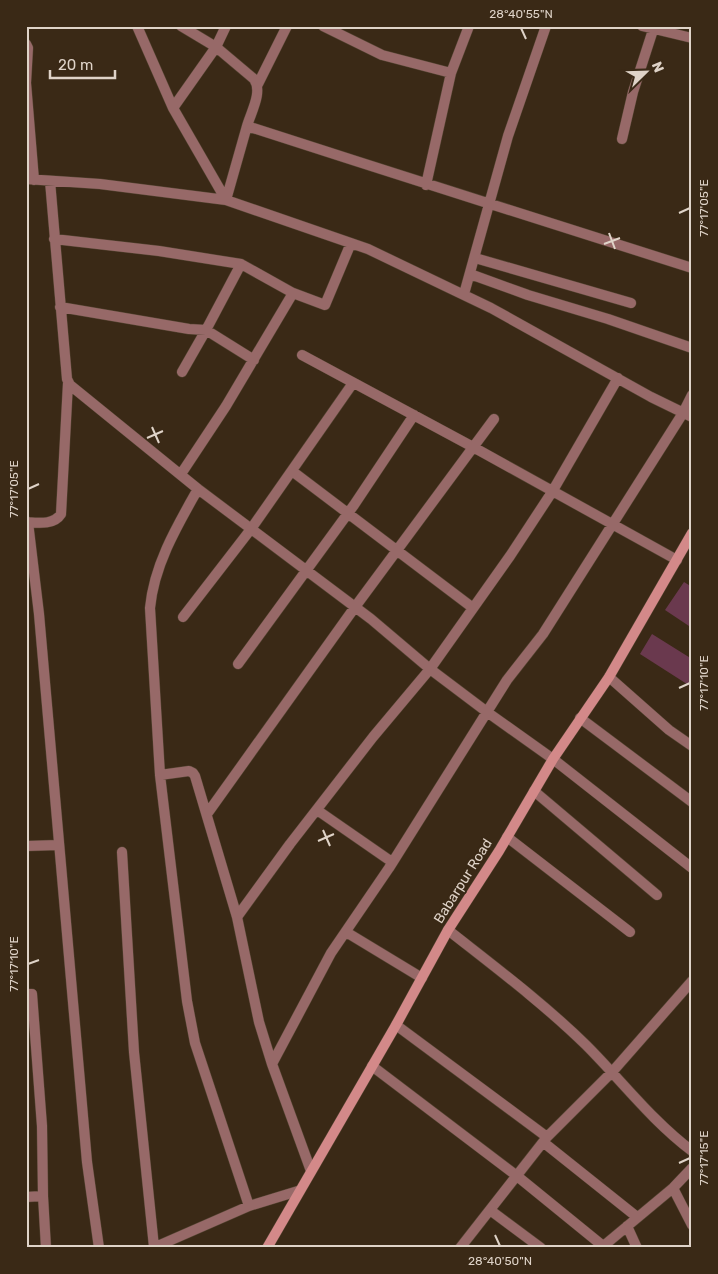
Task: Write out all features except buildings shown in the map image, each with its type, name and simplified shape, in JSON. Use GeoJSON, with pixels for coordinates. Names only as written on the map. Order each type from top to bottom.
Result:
{"type":"FeatureCollection","features":[{"type":"Feature","properties":{"kind":"street"},"geometry":{"type":"LineString","coordinates":[[136,26],[173,108],[226,200]]}},
{"type":"Feature","properties":{"kind":"street"},"geometry":{"type":"LineString","coordinates":[[180,26],[216,47],[258,84]]}},
{"type":"Feature","properties":{"kind":"street"},"geometry":{"type":"LineString","coordinates":[[173,108],[216,47],[226,26]]}},
{"type":"Feature","properties":{"kind":"street"},"geometry":{"type":"LineString","coordinates":[[226,200],[258,92],[258,84],[286,26]]}},
{"type":"Feature","properties":{"kind":"street"},"geometry":{"type":"LineString","coordinates":[[323,26],[382,55],[451,73]]}},
{"type":"Feature","properties":{"kind":"street"},"geometry":{"type":"LineString","coordinates":[[426,185],[451,73],[469,26]]}},
{"type":"Feature","properties":{"kind":"street"},"geometry":{"type":"LineString","coordinates":[[464,294],[508,136],[546,26]]}},
{"type":"Feature","properties":{"kind":"street"},"geometry":{"type":"LineString","coordinates":[[642,26],[692,38]]}},
{"type":"Feature","properties":{"kind":"street"},"geometry":{"type":"LineString","coordinates":[[622,139],[653,30]]}},
{"type":"Feature","properties":{"kind":"street"},"geometry":{"type":"LineString","coordinates":[[26,44],[28,48],[26,83],[30,180],[100,184],[226,200],[368,249],[464,294],[651,397],[688,415]]}},
{"type":"Feature","properties":{"kind":"street"},"geometry":{"type":"LineString","coordinates":[[247,126],[426,185],[490,203],[692,268]]}},
{"type":"Feature","properties":{"kind":"street"},"geometry":{"type":"LineString","coordinates":[[50,181],[68,383],[61,514],[55,521],[27,522],[39,614],[87,1162],[99,1248]]}},
{"type":"Feature","properties":{"kind":"street"},"geometry":{"type":"LineString","coordinates":[[54,239],[159,251],[240,264],[293,293],[325,304],[350,243]]}},
{"type":"Feature","properties":{"kind":"street"},"geometry":{"type":"LineString","coordinates":[[474,258],[631,303]]}},
{"type":"Feature","properties":{"kind":"street"},"geometry":{"type":"LineString","coordinates":[[182,372],[240,264]]}},
{"type":"Feature","properties":{"kind":"street"},"geometry":{"type":"LineString","coordinates":[[470,274],[528,295],[608,319],[692,348]]}},
{"type":"Feature","properties":{"kind":"street"},"geometry":{"type":"LineString","coordinates":[[181,474],[226,406],[293,293]]}},
{"type":"Feature","properties":{"kind":"street"},"geometry":{"type":"LineString","coordinates":[[60,307],[189,329],[206,330],[254,360]]}},
{"type":"Feature","properties":{"kind":"street"},"geometry":{"type":"LineString","coordinates":[[302,354],[677,560]]}},
{"type":"Feature","properties":{"kind":"street"},"geometry":{"type":"LineString","coordinates":[[237,918],[373,737],[430,669],[510,556],[552,492],[618,378]]}},
{"type":"Feature","properties":{"kind":"street"},"geometry":{"type":"LineString","coordinates":[[183,617],[251,529],[353,382]]}},
{"type":"Feature","properties":{"kind":"street"},"geometry":{"type":"LineString","coordinates":[[68,383],[198,489],[355,607],[430,669],[554,759],[692,868]]}},
{"type":"Feature","properties":{"kind":"street"},"geometry":{"type":"LineString","coordinates":[[272,1064],[332,953],[507,680],[543,634],[613,524],[688,415],[692,395]]}},
{"type":"Feature","properties":{"kind":"street"},"geometry":{"type":"LineString","coordinates":[[238,664],[348,514],[414,415]]}},
{"type":"Feature","properties":{"kind":"street"},"geometry":{"type":"LineString","coordinates":[[207,814],[355,607],[494,419]]}},
{"type":"Feature","properties":{"kind":"street"},"geometry":{"type":"LineString","coordinates":[[292,471],[473,608]]}},
{"type":"Feature","properties":{"kind":"street"},"geometry":{"type":"LineString","coordinates":[[198,489],[175,530],[152,588],[150,608],[160,775],[186,1001],[195,1043],[249,1206]]}},
{"type":"Feature","properties":{"kind":"street","name":"Babarpur Road"},"geometry":{"type":"LineString","coordinates":[[267,1248],[310,1170],[396,1026],[448,930],[580,718],[609,677],[692,534]]}},
{"type":"Feature","properties":{"kind":"street"},"geometry":{"type":"LineString","coordinates":[[609,677],[669,730],[692,746]]}},
{"type":"Feature","properties":{"kind":"street"},"geometry":{"type":"LineString","coordinates":[[580,718],[692,802]]}},
{"type":"Feature","properties":{"kind":"street"},"geometry":{"type":"LineString","coordinates":[[160,775],[189,771],[193,773],[237,918],[259,1022],[310,1170]]}},
{"type":"Feature","properties":{"kind":"street"},"geometry":{"type":"LineString","coordinates":[[534,791],[657,896]]}},
{"type":"Feature","properties":{"kind":"street"},"geometry":{"type":"LineString","coordinates":[[317,810],[392,862]]}},
{"type":"Feature","properties":{"kind":"street"},"geometry":{"type":"LineString","coordinates":[[507,837],[630,932]]}},
{"type":"Feature","properties":{"kind":"street"},"geometry":{"type":"LineString","coordinates":[[26,846],[58,845]]}},
{"type":"Feature","properties":{"kind":"street"},"geometry":{"type":"LineString","coordinates":[[122,852],[134,1052],[154,1247],[249,1206],[298,1191]]}},
{"type":"Feature","properties":{"kind":"street"},"geometry":{"type":"LineString","coordinates":[[448,930],[562,1022],[656,1118],[692,1151]]}},
{"type":"Feature","properties":{"kind":"street"},"geometry":{"type":"LineString","coordinates":[[346,932],[422,978]]}},
{"type":"Feature","properties":{"kind":"street"},"geometry":{"type":"LineString","coordinates":[[460,1248],[545,1140],[613,1072],[692,981]]}},
{"type":"Feature","properties":{"kind":"street"},"geometry":{"type":"LineString","coordinates":[[26,994],[32,994],[42,1126],[46,1248]]}},
{"type":"Feature","properties":{"kind":"street"},"geometry":{"type":"LineString","coordinates":[[396,1026],[545,1140],[637,1217]]}},
{"type":"Feature","properties":{"kind":"street"},"geometry":{"type":"LineString","coordinates":[[372,1066],[517,1176],[602,1247],[672,1188],[692,1168]]}},
{"type":"Feature","properties":{"kind":"street"},"geometry":{"type":"LineString","coordinates":[[672,1188],[692,1225]]}},
{"type":"Feature","properties":{"kind":"street"},"geometry":{"type":"LineString","coordinates":[[26,1197],[43,1196]]}},
{"type":"Feature","properties":{"kind":"street"},"geometry":{"type":"LineString","coordinates":[[490,1210],[541,1248]]}},
{"type":"Feature","properties":{"kind":"street"},"geometry":{"type":"LineString","coordinates":[[627,1226],[638,1248]]}}]}
